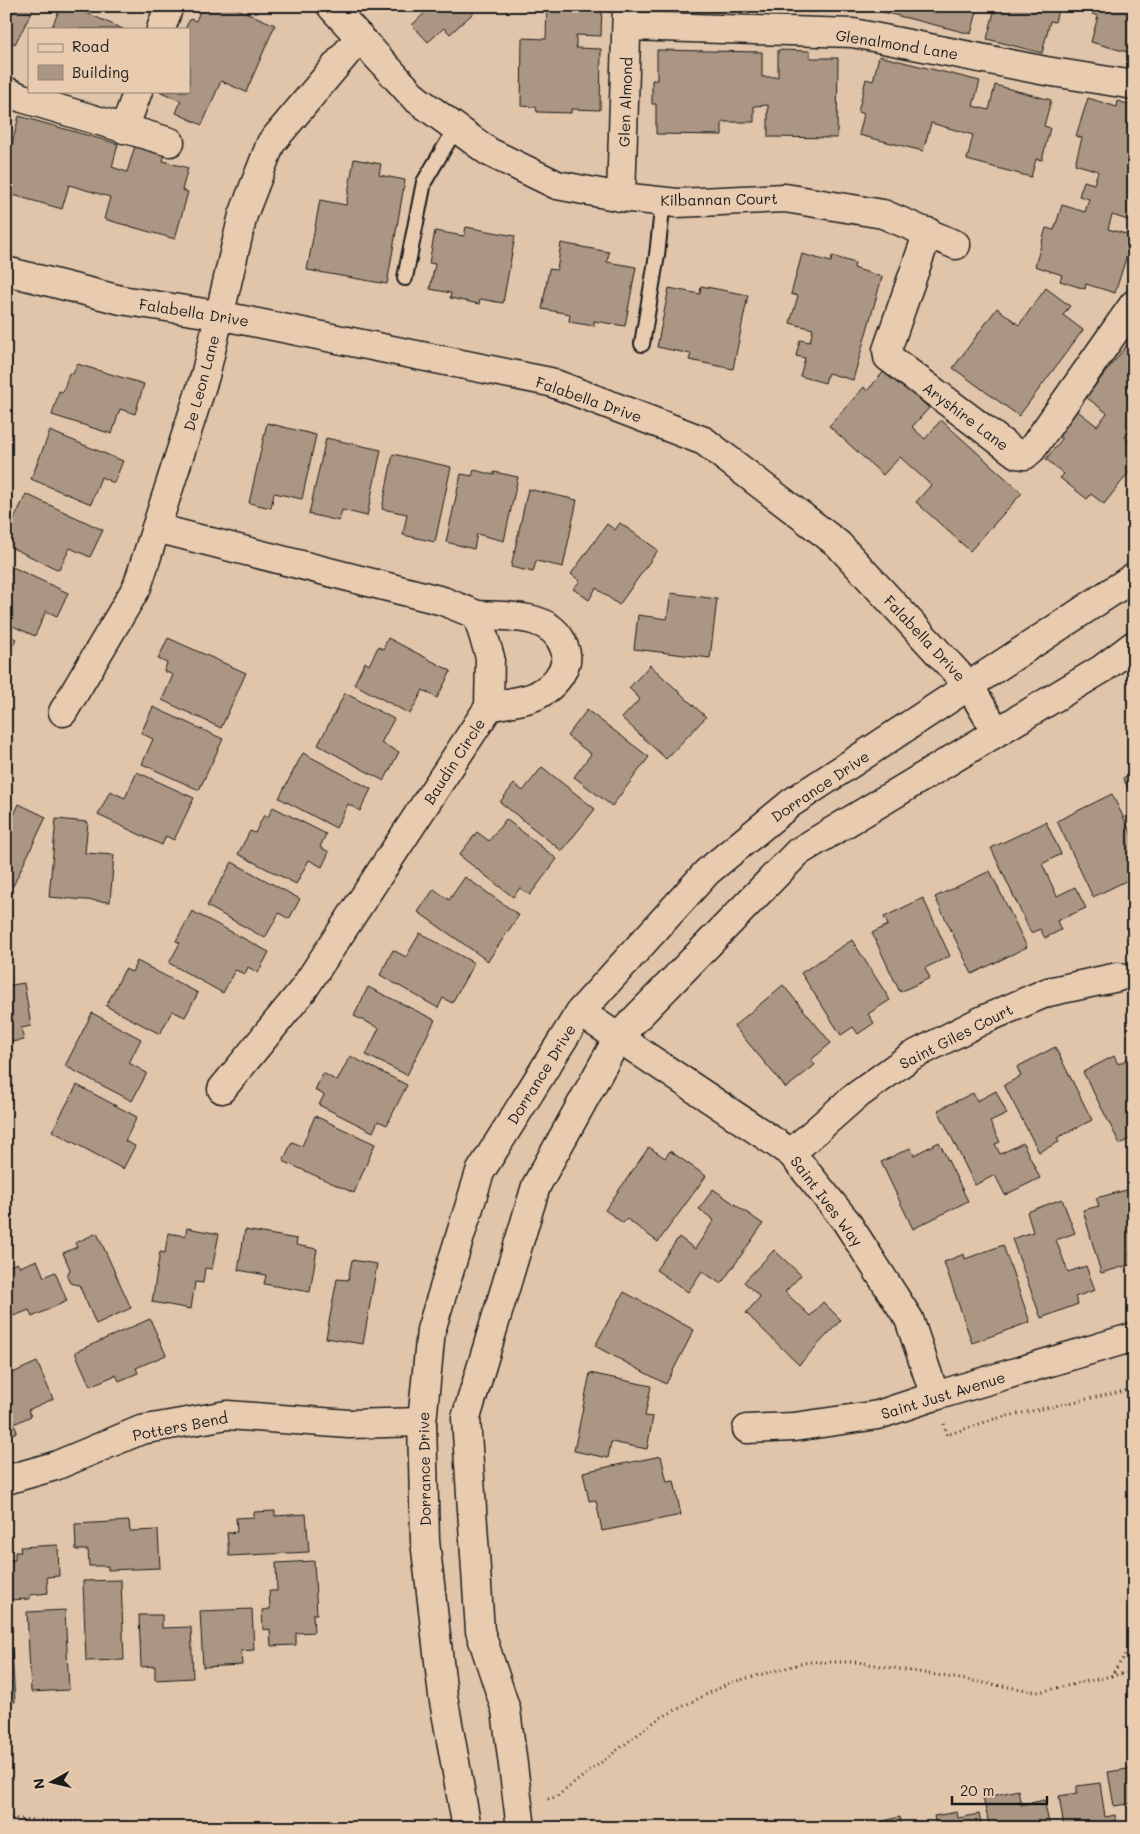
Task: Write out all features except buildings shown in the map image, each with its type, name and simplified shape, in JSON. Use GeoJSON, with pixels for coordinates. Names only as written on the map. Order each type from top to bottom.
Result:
{"type":"FeatureCollection","features":[{"type":"Feature","properties":{"kind":"street"},"geometry":{"type":"LineString","coordinates":[[161,28],[169,6]]}},
{"type":"Feature","properties":{"kind":"street","name":"Kilbannan Court"},"geometry":{"type":"LineString","coordinates":[[331,6],[415,98],[489,152],[557,185],[622,197],[677,203],[785,198],[883,214],[956,245]]}},
{"type":"Feature","properties":{"kind":"street","name":"Glenalmond Lane"},"geometry":{"type":"LineString","coordinates":[[627,16],[853,33],[1046,71],[1134,84]]}},
{"type":"Feature","properties":{"kind":"street","name":"Glen Almond"},"geometry":{"type":"LineString","coordinates":[[622,197],[627,16]]}},
{"type":"Feature","properties":{"kind":"street","name":"De Leon Lane"},"geometry":{"type":"LineString","coordinates":[[63,712],[137,587],[206,376],[218,315],[243,215],[271,143],[360,36]]}},
{"type":"Feature","properties":{"kind":"street"},"geometry":{"type":"LineString","coordinates":[[6,91],[22,98],[170,142]]}},
{"type":"Feature","properties":{"kind":"street"},"geometry":{"type":"LineString","coordinates":[[124,129],[138,92]]}},
{"type":"Feature","properties":{"kind":"street","name":"Aryshire Lane"},"geometry":{"type":"LineString","coordinates":[[928,232],[887,350],[888,357],[1017,454],[1025,455],[1032,449],[1134,304]]}},
{"type":"Feature","properties":{"kind":"street","name":"Falabella Drive"},"geometry":{"type":"LineString","coordinates":[[6,271],[121,300],[218,315],[550,382],[704,441],[838,544],[970,687],[996,731]]}},
{"type":"Feature","properties":{"kind":"street"},"geometry":{"type":"LineString","coordinates":[[156,528],[443,601],[477,615],[525,618],[551,628],[560,635],[567,656],[563,671],[556,682],[540,695],[489,707]]}},
{"type":"Feature","properties":{"kind":"street","name":"Dorrance Drive"},"geometry":{"type":"LineString","coordinates":[[466,1822],[443,1696],[425,1541],[422,1422],[431,1330],[480,1172],[580,1012],[715,866],[791,803],[970,687],[1134,577]]}},
{"type":"Feature","properties":{"kind":"street","name":"Baudin Circle"},"geometry":{"type":"LineString","coordinates":[[222,1089],[303,990],[489,707],[490,657],[477,615]]}},
{"type":"Feature","properties":{"kind":"street"},"geometry":{"type":"LineString","coordinates":[[519,1817],[506,1710],[480,1631],[466,1418],[536,1186],[619,1036],[798,852],[996,731],[1102,669],[1134,645]]}},
{"type":"Feature","properties":{"kind":"street","name":"Saint Giles Court"},"geometry":{"type":"LineString","coordinates":[[791,1153],[852,1099],[910,1057],[985,1019],[1048,992],[1118,977]]}},
{"type":"Feature","properties":{"kind":"street","name":"Saint Ives Way"},"geometry":{"type":"LineString","coordinates":[[580,1012],[619,1036],[791,1153],[846,1221],[909,1319],[935,1396]]}},
{"type":"Feature","properties":{"kind":"street","name":"Saint Just Avenue"},"geometry":{"type":"LineString","coordinates":[[747,1429],[794,1427],[878,1415],[935,1396],[1134,1337]]}},
{"type":"Feature","properties":{"kind":"street","name":"Potters Bend"},"geometry":{"type":"LineString","coordinates":[[6,1480],[56,1466],[142,1430],[227,1415],[349,1424],[422,1422],[466,1418]]}},
{"type":"Feature","properties":{"kind":"lane"},"geometry":{"type":"LineString","coordinates":[[405,278],[424,182],[456,128]]}},
{"type":"Feature","properties":{"kind":"lane"},"geometry":{"type":"LineString","coordinates":[[642,344],[657,255],[663,201]]}},
{"type":"Feature","properties":{"kind":"path"},"geometry":{"type":"LineString","coordinates":[[935,1396],[947,1436],[994,1419],[1134,1389]]}},
{"type":"Feature","properties":{"kind":"path"},"geometry":{"type":"LineString","coordinates":[[1111,1676],[1134,1642]]}},
{"type":"Feature","properties":{"kind":"path"},"geometry":{"type":"LineString","coordinates":[[519,1817],[556,1797],[658,1719],[729,1683],[808,1662],[857,1662],[1039,1692],[1134,1671]]}},
{"type":"Feature","properties":{"kind":"path"},"geometry":{"type":"LineString","coordinates":[[6,1818],[89,1824],[102,1828]]}},
{"type":"Feature","properties":{"kind":"path"},"geometry":{"type":"LineString","coordinates":[[415,1828],[466,1822]]}}]}
